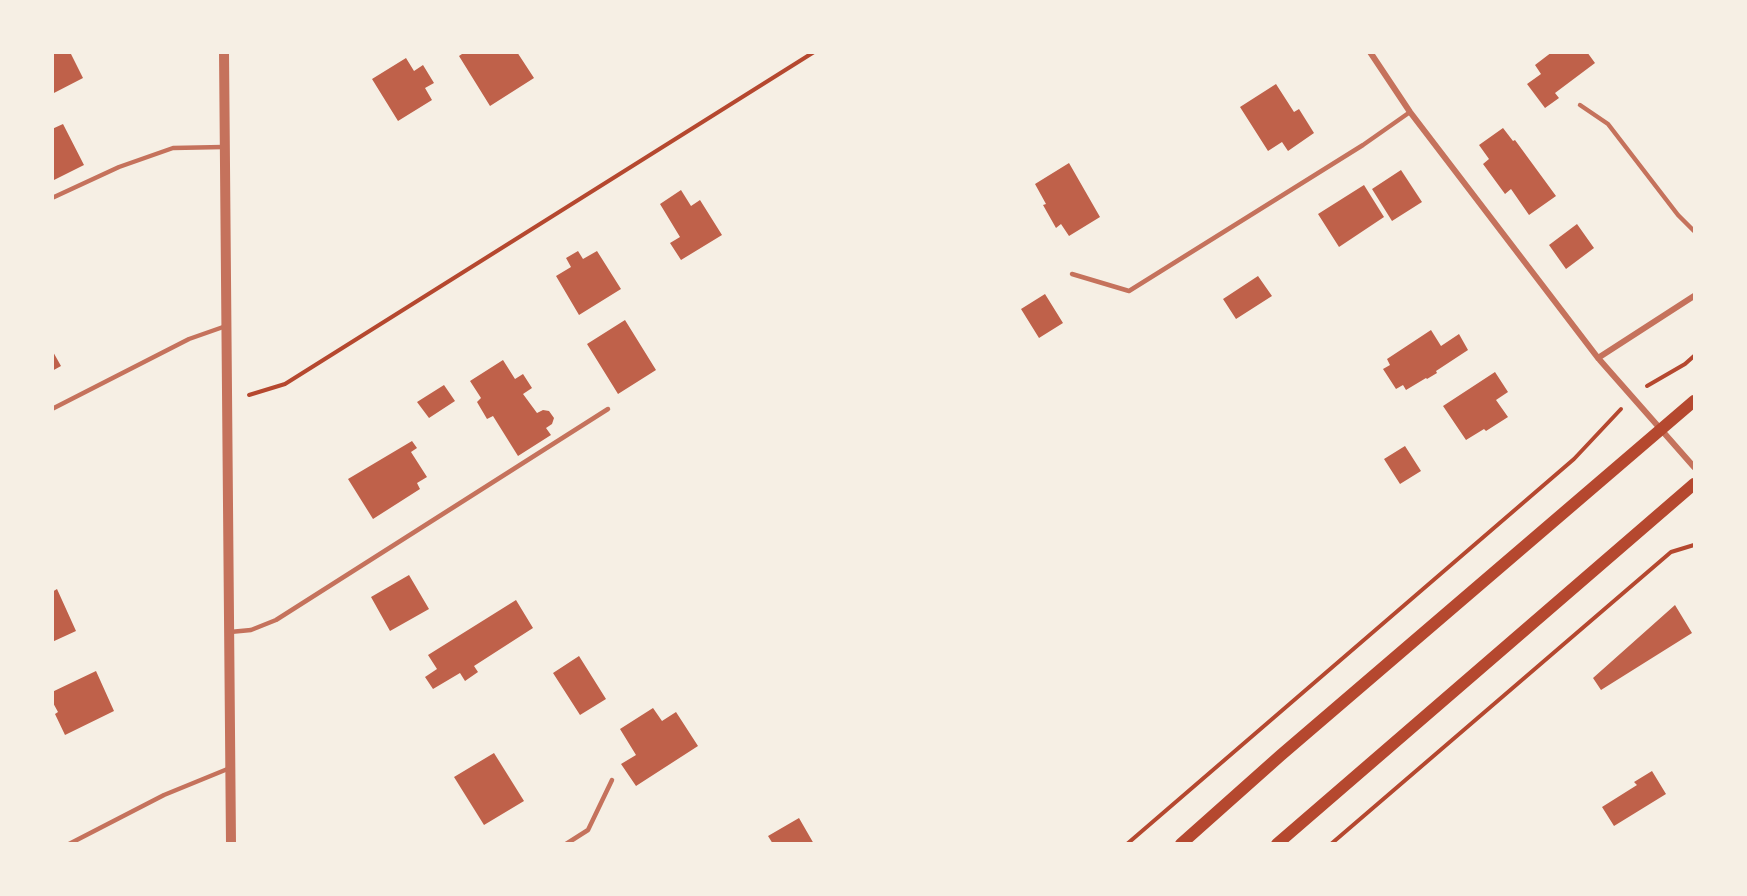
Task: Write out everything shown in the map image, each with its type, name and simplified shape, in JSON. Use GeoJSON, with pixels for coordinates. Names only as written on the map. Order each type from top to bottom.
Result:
{"type":"FeatureCollection","features":[{"type":"Feature","properties":{"kind":"main road"},"geometry":{"type":"LineString","coordinates":[[1181,843],[1695,401]]}},
{"type":"Feature","properties":{"kind":"main road"},"geometry":{"type":"LineString","coordinates":[[1277,843],[1695,484]]}},
{"type":"Feature","properties":{"kind":"street"},"geometry":{"type":"LineString","coordinates":[[224,52],[231,843]]}},
{"type":"Feature","properties":{"kind":"street"},"geometry":{"type":"LineString","coordinates":[[1370,52],[1410,112],[1598,358],[1695,467]]}},
{"type":"Feature","properties":{"kind":"street"},"geometry":{"type":"LineString","coordinates":[[1598,358],[1695,296]]}},
{"type":"Feature","properties":{"kind":"lane"},"geometry":{"type":"LineString","coordinates":[[1580,105],[1608,124],[1678,215],[1695,231]]}},
{"type":"Feature","properties":{"kind":"lane"},"geometry":{"type":"LineString","coordinates":[[1072,274],[1129,291],[1364,145],[1410,112]]}},
{"type":"Feature","properties":{"kind":"lane"},"geometry":{"type":"LineString","coordinates":[[52,198],[119,167],[173,148],[226,147]]}},
{"type":"Feature","properties":{"kind":"lane"},"geometry":{"type":"LineString","coordinates":[[52,408],[189,339],[226,326]]}},
{"type":"Feature","properties":{"kind":"lane"},"geometry":{"type":"LineString","coordinates":[[229,633],[251,630],[276,620],[608,409]]}},
{"type":"Feature","properties":{"kind":"lane"},"geometry":{"type":"LineString","coordinates":[[69,843],[164,795],[230,768]]}},
{"type":"Feature","properties":{"kind":"lane"},"geometry":{"type":"LineString","coordinates":[[566,843],[588,830],[612,780]]}},
{"type":"Feature","properties":{"kind":"path"},"geometry":{"type":"LineString","coordinates":[[249,395],[285,384],[814,52]]}},
{"type":"Feature","properties":{"kind":"path"},"geometry":{"type":"LineString","coordinates":[[1641,391],[1695,356]]}},
{"type":"Feature","properties":{"kind":"path"},"geometry":{"type":"LineString","coordinates":[[1127,843],[1574,459],[1623,408]]}},
{"type":"Feature","properties":{"kind":"path"},"geometry":{"type":"LineString","coordinates":[[1331,843],[1671,552],[1695,545]]}},
{"type":"Feature","properties":{"kind":"building"},"geometry":{"type":"Polygon","coordinates":[[[52,52],[70,52],[83,78],[52,94],[52,52]]]}},
{"type":"Feature","properties":{"kind":"building"},"geometry":{"type":"Polygon","coordinates":[[[465,52],[517,52],[534,78],[490,106],[459,56],[465,52]]]}},
{"type":"Feature","properties":{"kind":"building"},"geometry":{"type":"Polygon","coordinates":[[[1552,52],[1587,52],[1595,63],[1555,93],[1559,98],[1545,108],[1527,84],[1541,74],[1535,65],[1552,52]]]}},
{"type":"Feature","properties":{"kind":"building"},"geometry":{"type":"Polygon","coordinates":[[[406,58],[414,71],[423,65],[434,83],[425,88],[432,100],[398,121],[372,79],[406,58]]]}},
{"type":"Feature","properties":{"kind":"building"},"geometry":{"type":"Polygon","coordinates":[[[1276,84],[1294,112],[1299,109],[1314,133],[1288,151],[1282,142],[1268,151],[1240,107],[1276,84]]]}},
{"type":"Feature","properties":{"kind":"building"},"geometry":{"type":"Polygon","coordinates":[[[63,124],[84,165],[52,181],[52,129],[63,124]]]}},
{"type":"Feature","properties":{"kind":"building"},"geometry":{"type":"Polygon","coordinates":[[[1503,128],[1513,141],[1515,140],[1556,196],[1529,215],[1511,189],[1505,194],[1483,164],[1489,159],[1479,145],[1503,128]]]}},
{"type":"Feature","properties":{"kind":"building"},"geometry":{"type":"Polygon","coordinates":[[[1069,163],[1100,217],[1069,236],[1061,224],[1056,228],[1043,205],[1046,204],[1035,184],[1069,163]]]}},
{"type":"Feature","properties":{"kind":"building"},"geometry":{"type":"Polygon","coordinates":[[[1401,170],[1422,202],[1392,221],[1372,189],[1401,170]]]}},
{"type":"Feature","properties":{"kind":"building"},"geometry":{"type":"Polygon","coordinates":[[[1364,185],[1384,217],[1339,247],[1318,214],[1364,185]]]}},
{"type":"Feature","properties":{"kind":"building"},"geometry":{"type":"Polygon","coordinates":[[[681,190],[691,206],[700,200],[722,235],[681,260],[670,243],[680,237],[660,204],[681,190]]]}},
{"type":"Feature","properties":{"kind":"building"},"geometry":{"type":"Polygon","coordinates":[[[1577,224],[1594,248],[1566,269],[1549,245],[1577,224]]]}},
{"type":"Feature","properties":{"kind":"building"},"geometry":{"type":"Polygon","coordinates":[[[578,251],[583,259],[597,251],[621,289],[579,315],[556,276],[571,267],[566,258],[578,251]]]}},
{"type":"Feature","properties":{"kind":"building"},"geometry":{"type":"Polygon","coordinates":[[[1258,276],[1272,296],[1236,319],[1223,299],[1258,276]]]}},
{"type":"Feature","properties":{"kind":"building"},"geometry":{"type":"Polygon","coordinates":[[[1045,294],[1063,323],[1039,338],[1021,309],[1045,294]]]}},
{"type":"Feature","properties":{"kind":"building"},"geometry":{"type":"Polygon","coordinates":[[[625,320],[656,370],[618,394],[587,344],[625,320]]]}},
{"type":"Feature","properties":{"kind":"building"},"geometry":{"type":"Polygon","coordinates":[[[1431,330],[1441,346],[1459,334],[1468,350],[1427,379],[1406,390],[1403,385],[1396,389],[1383,369],[1390,365],[1387,359],[1431,330]]]}},
{"type":"Feature","properties":{"kind":"building"},"geometry":{"type":"Polygon","coordinates":[[[52,350],[61,366],[52,371],[52,350]]]}},
{"type":"Feature","properties":{"kind":"building"},"geometry":{"type":"Polygon","coordinates":[[[503,360],[515,379],[523,374],[532,388],[523,394],[537,413],[543,410],[549,411],[554,418],[552,424],[546,428],[551,435],[518,456],[493,416],[487,419],[477,402],[481,398],[470,381],[503,360]]]}},
{"type":"Feature","properties":{"kind":"building"},"geometry":{"type":"Polygon","coordinates":[[[1495,372],[1508,392],[1496,400],[1508,417],[1466,440],[1443,406],[1495,372]]]}},
{"type":"Feature","properties":{"kind":"building"},"geometry":{"type":"Polygon","coordinates":[[[444,385],[455,401],[429,418],[417,402],[444,385]]]}},
{"type":"Feature","properties":{"kind":"building"},"geometry":{"type":"Polygon","coordinates":[[[412,441],[417,448],[411,452],[427,477],[417,483],[420,489],[373,519],[348,479],[412,441]]]}},
{"type":"Feature","properties":{"kind":"building"},"geometry":{"type":"Polygon","coordinates":[[[1405,446],[1421,471],[1400,484],[1384,459],[1405,446]]]}},
{"type":"Feature","properties":{"kind":"building"},"geometry":{"type":"Polygon","coordinates":[[[409,575],[429,609],[390,631],[371,597],[409,575]]]}},
{"type":"Feature","properties":{"kind":"building"},"geometry":{"type":"Polygon","coordinates":[[[57,589],[76,631],[52,642],[52,592],[57,589]]]}},
{"type":"Feature","properties":{"kind":"building"},"geometry":{"type":"Polygon","coordinates":[[[516,600],[533,628],[474,666],[478,672],[465,681],[460,673],[433,689],[425,677],[437,669],[428,655],[516,600]]]}},
{"type":"Feature","properties":{"kind":"building"},"geometry":{"type":"Polygon","coordinates":[[[1675,605],[1692,633],[1601,690],[1593,678],[1675,605]]]}},
{"type":"Feature","properties":{"kind":"building"},"geometry":{"type":"Polygon","coordinates":[[[579,656],[606,699],[580,715],[553,673],[579,656]]]}},
{"type":"Feature","properties":{"kind":"building"},"geometry":{"type":"Polygon","coordinates":[[[96,671],[114,711],[65,735],[55,714],[58,712],[52,701],[52,692],[96,671]]]}},
{"type":"Feature","properties":{"kind":"building"},"geometry":{"type":"Polygon","coordinates":[[[653,708],[662,721],[676,712],[698,746],[636,786],[621,764],[636,755],[620,729],[653,708]]]}},
{"type":"Feature","properties":{"kind":"building"},"geometry":{"type":"Polygon","coordinates":[[[494,753],[524,801],[484,825],[454,777],[494,753]]]}},
{"type":"Feature","properties":{"kind":"building"},"geometry":{"type":"Polygon","coordinates":[[[1652,771],[1666,794],[1614,826],[1602,807],[1637,785],[1634,782],[1652,771]]]}},
{"type":"Feature","properties":{"kind":"building"},"geometry":{"type":"Polygon","coordinates":[[[799,818],[814,844],[773,844],[768,836],[799,818]]]}}]}
